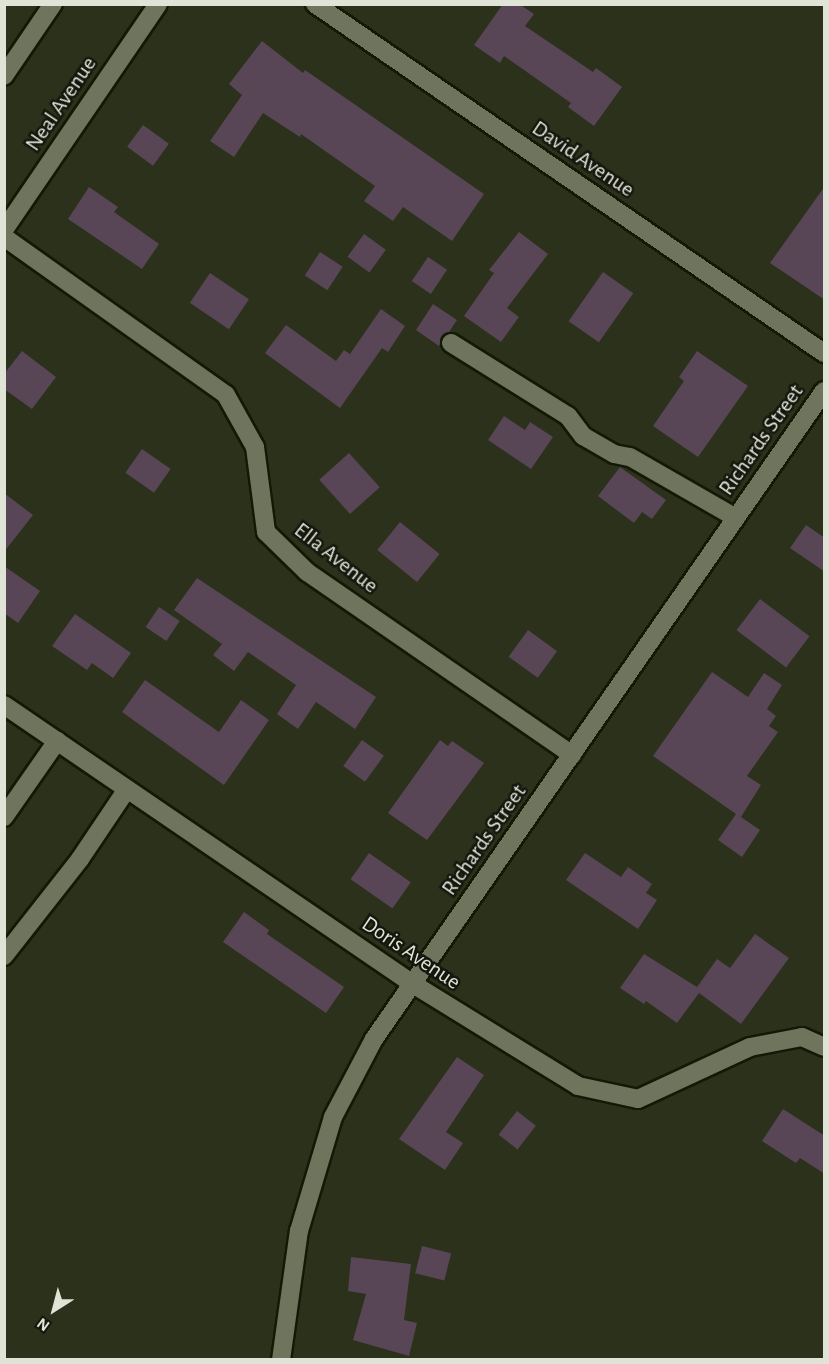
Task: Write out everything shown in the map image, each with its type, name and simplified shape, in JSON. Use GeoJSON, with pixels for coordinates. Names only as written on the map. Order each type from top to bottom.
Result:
{"type":"FeatureCollection","features":[{"type":"Feature","properties":{"kind":"street"},"geometry":{"type":"LineString","coordinates":[[4,76],[53,4]]}},
{"type":"Feature","properties":{"kind":"street","name":"Neal Avenue"},"geometry":{"type":"LineString","coordinates":[[4,230],[158,4]]}},
{"type":"Feature","properties":{"kind":"street","name":"David Avenue"},"geometry":{"type":"LineString","coordinates":[[315,4],[825,353]]}},
{"type":"Feature","properties":{"kind":"street","name":"Ella Avenue"},"geometry":{"type":"LineString","coordinates":[[4,237],[226,395],[255,447],[266,532],[307,572],[572,755]]}},
{"type":"Feature","properties":{"kind":"street"},"geometry":{"type":"LineString","coordinates":[[452,343],[568,416],[584,436],[614,454],[630,457],[736,518]]}},
{"type":"Feature","properties":{"kind":"street","name":"Richards Street"},"geometry":{"type":"LineString","coordinates":[[281,1359],[298,1231],[333,1117],[374,1039],[825,391]]}},
{"type":"Feature","properties":{"kind":"street","name":"Doris Avenue"},"geometry":{"type":"LineString","coordinates":[[4,705],[413,984],[578,1086],[638,1099],[750,1047],[802,1037],[825,1047]]}},
{"type":"Feature","properties":{"kind":"street"},"geometry":{"type":"LineString","coordinates":[[7,808],[57,741]]}},
{"type":"Feature","properties":{"kind":"street"},"geometry":{"type":"LineString","coordinates":[[4,956],[73,868],[128,789]]}},
{"type":"Feature","properties":{"kind":"building"},"geometry":{"type":"Polygon","coordinates":[[[503,4],[519,4],[534,14],[525,26],[593,72],[596,68],[622,87],[594,126],[568,107],[571,103],[504,56],[500,63],[474,45],[503,4]]]}},
{"type":"Feature","properties":{"kind":"building"},"geometry":{"type":"Polygon","coordinates":[[[262,41],[303,73],[305,70],[484,194],[452,241],[403,207],[393,221],[364,201],[375,186],[301,134],[300,137],[263,113],[234,157],[210,141],[242,95],[229,84],[262,41]]]}},
{"type":"Feature","properties":{"kind":"building"},"geometry":{"type":"Polygon","coordinates":[[[143,125],[169,144],[153,166],[127,147],[143,125]]]}},
{"type":"Feature","properties":{"kind":"building"},"geometry":{"type":"Polygon","coordinates":[[[825,186],[825,300],[770,263],[825,186]]]}},
{"type":"Feature","properties":{"kind":"building"},"geometry":{"type":"Polygon","coordinates":[[[89,187],[118,207],[114,212],[159,244],[142,269],[68,219],[89,187]]]}},
{"type":"Feature","properties":{"kind":"building"},"geometry":{"type":"Polygon","coordinates":[[[519,232],[548,254],[507,308],[519,317],[501,342],[464,316],[494,273],[489,270],[519,232]]]}},
{"type":"Feature","properties":{"kind":"building"},"geometry":{"type":"Polygon","coordinates":[[[364,234],[386,250],[369,273],[348,257],[364,234]]]}},
{"type":"Feature","properties":{"kind":"building"},"geometry":{"type":"Polygon","coordinates":[[[320,252],[343,267],[327,290],[305,275],[320,252]]]}},
{"type":"Feature","properties":{"kind":"building"},"geometry":{"type":"Polygon","coordinates":[[[428,257],[447,270],[431,294],[412,281],[428,257]]]}},
{"type":"Feature","properties":{"kind":"building"},"geometry":{"type":"Polygon","coordinates":[[[603,272],[633,293],[599,342],[569,321],[603,272]]]}},
{"type":"Feature","properties":{"kind":"building"},"geometry":{"type":"Polygon","coordinates":[[[210,273],[249,299],[229,329],[190,303],[210,273]]]}},
{"type":"Feature","properties":{"kind":"building"},"geometry":{"type":"Polygon","coordinates":[[[433,304],[457,320],[449,332],[442,337],[439,346],[416,330],[433,304]]]}},
{"type":"Feature","properties":{"kind":"building"},"geometry":{"type":"Polygon","coordinates":[[[381,309],[405,326],[388,352],[382,348],[340,408],[265,353],[286,325],[336,361],[344,350],[350,354],[381,309]]]}},
{"type":"Feature","properties":{"kind":"building"},"geometry":{"type":"Polygon","coordinates":[[[22,351],[56,377],[32,409],[4,389],[4,374],[22,351]]]}},
{"type":"Feature","properties":{"kind":"building"},"geometry":{"type":"Polygon","coordinates":[[[697,351],[748,386],[698,457],[653,426],[684,381],[679,377],[697,351]]]}},
{"type":"Feature","properties":{"kind":"building"},"geometry":{"type":"Polygon","coordinates":[[[504,416],[525,430],[530,422],[553,437],[531,469],[488,440],[504,416]]]}},
{"type":"Feature","properties":{"kind":"building"},"geometry":{"type":"Polygon","coordinates":[[[142,449],[171,469],[154,493],[125,473],[142,449]]]}},
{"type":"Feature","properties":{"kind":"building"},"geometry":{"type":"Polygon","coordinates":[[[349,453],[380,487],[350,514],[319,480],[349,453]]]}},
{"type":"Feature","properties":{"kind":"building"},"geometry":{"type":"Polygon","coordinates":[[[620,467],[666,500],[652,519],[642,512],[634,523],[598,496],[620,467]]]}},
{"type":"Feature","properties":{"kind":"building"},"geometry":{"type":"Polygon","coordinates":[[[4,493],[33,515],[4,552],[4,493]]]}},
{"type":"Feature","properties":{"kind":"building"},"geometry":{"type":"Polygon","coordinates":[[[400,522],[440,554],[417,582],[377,550],[400,522]]]}},
{"type":"Feature","properties":{"kind":"building"},"geometry":{"type":"Polygon","coordinates":[[[806,525],[825,538],[825,572],[790,548],[806,525]]]}},
{"type":"Feature","properties":{"kind":"building"},"geometry":{"type":"Polygon","coordinates":[[[4,566],[40,591],[18,623],[4,613],[4,566]]]}},
{"type":"Feature","properties":{"kind":"building"},"geometry":{"type":"Polygon","coordinates":[[[197,578],[376,697],[355,729],[316,702],[298,729],[277,714],[296,685],[248,652],[234,671],[213,655],[222,644],[174,610],[197,578]]]}},
{"type":"Feature","properties":{"kind":"building"},"geometry":{"type":"Polygon","coordinates":[[[760,599],[810,636],[786,667],[737,630],[760,599]]]}},
{"type":"Feature","properties":{"kind":"building"},"geometry":{"type":"Polygon","coordinates":[[[159,607],[180,621],[166,641],[146,627],[159,607]]]}},
{"type":"Feature","properties":{"kind":"building"},"geometry":{"type":"Polygon","coordinates":[[[75,614],[131,653],[113,678],[92,663],[87,670],[52,646],[75,614]]]}},
{"type":"Feature","properties":{"kind":"building"},"geometry":{"type":"Polygon","coordinates":[[[528,630],[557,651],[538,678],[509,657],[528,630]]]}},
{"type":"Feature","properties":{"kind":"building"},"geometry":{"type":"Polygon","coordinates":[[[712,672],[748,697],[764,673],[782,685],[767,709],[776,716],[769,726],[778,732],[747,776],[761,785],[741,817],[760,830],[742,857],[718,840],[736,814],[653,756],[712,672]]]}},
{"type":"Feature","properties":{"kind":"building"},"geometry":{"type":"Polygon","coordinates":[[[145,680],[219,732],[241,700],[269,720],[224,785],[122,712],[145,680]]]}},
{"type":"Feature","properties":{"kind":"building"},"geometry":{"type":"Polygon","coordinates":[[[362,740],[384,756],[365,782],[343,766],[362,740]]]}},
{"type":"Feature","properties":{"kind":"building"},"geometry":{"type":"Polygon","coordinates":[[[440,740],[448,746],[452,741],[484,763],[427,840],[388,813],[440,740]]]}},
{"type":"Feature","properties":{"kind":"building"},"geometry":{"type":"Polygon","coordinates":[[[369,853],[411,882],[392,908],[351,879],[369,853]]]}},
{"type":"Feature","properties":{"kind":"building"},"geometry":{"type":"Polygon","coordinates":[[[585,853],[621,877],[628,867],[652,884],[646,893],[657,900],[638,929],[566,880],[585,853]]]}},
{"type":"Feature","properties":{"kind":"building"},"geometry":{"type":"Polygon","coordinates":[[[244,912],[269,930],[267,934],[344,987],[326,1013],[223,942],[244,912]]]}},
{"type":"Feature","properties":{"kind":"building"},"geometry":{"type":"Polygon","coordinates":[[[755,934],[789,958],[741,1024],[699,993],[677,1023],[646,1001],[644,1004],[620,988],[644,954],[697,987],[717,959],[730,968],[755,934]]]}},
{"type":"Feature","properties":{"kind":"building"},"geometry":{"type":"Polygon","coordinates":[[[457,1057],[484,1075],[446,1132],[463,1143],[445,1170],[399,1139],[457,1057]]]}},
{"type":"Feature","properties":{"kind":"building"},"geometry":{"type":"Polygon","coordinates":[[[783,1109],[825,1136],[825,1174],[800,1158],[796,1163],[762,1141],[783,1109]]]}},
{"type":"Feature","properties":{"kind":"building"},"geometry":{"type":"Polygon","coordinates":[[[517,1111],[536,1126],[517,1149],[499,1135],[517,1111]]]}},
{"type":"Feature","properties":{"kind":"building"},"geometry":{"type":"Polygon","coordinates":[[[422,1246],[451,1253],[444,1280],[415,1273],[422,1246]]]}},
{"type":"Feature","properties":{"kind":"building"},"geometry":{"type":"Polygon","coordinates":[[[351,1257],[411,1264],[404,1320],[417,1323],[409,1356],[353,1340],[366,1294],[348,1291],[351,1257]]]}}]}
